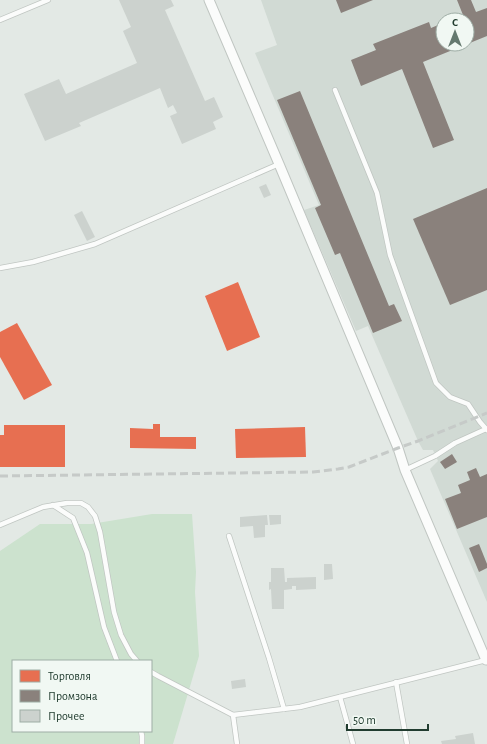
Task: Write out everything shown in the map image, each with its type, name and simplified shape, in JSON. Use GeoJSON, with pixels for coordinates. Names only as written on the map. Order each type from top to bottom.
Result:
{"type":"FeatureCollection","features":[{"type":"Feature","properties":{"kind":"street"},"geometry":{"type":"LineString","coordinates":[[209,0],[398,448],[405,470],[487,660]]}},
{"type":"Feature","properties":{"kind":"lane"},"geometry":{"type":"LineString","coordinates":[[0,20],[48,0]]}},
{"type":"Feature","properties":{"kind":"lane"},"geometry":{"type":"LineString","coordinates":[[335,90],[378,193],[390,255],[436,383],[450,397],[468,404],[487,430],[455,443],[436,456],[405,470]]}},
{"type":"Feature","properties":{"kind":"lane"},"geometry":{"type":"LineString","coordinates":[[0,268],[33,262],[95,244],[279,164]]}},
{"type":"Feature","properties":{"kind":"lane"},"geometry":{"type":"LineString","coordinates":[[0,525],[44,507],[53,505],[81,503],[88,507],[95,516],[100,532],[114,612],[121,635],[131,654],[136,660]]}},
{"type":"Feature","properties":{"kind":"lane"},"geometry":{"type":"LineString","coordinates":[[53,505],[73,518],[86,552],[104,627],[117,660]]}},
{"type":"Feature","properties":{"kind":"lane"},"geometry":{"type":"LineString","coordinates":[[229,536],[284,709]]}},
{"type":"Feature","properties":{"kind":"lane"},"geometry":{"type":"LineString","coordinates":[[152,673],[234,715],[300,707],[487,660]]}},
{"type":"Feature","properties":{"kind":"lane"},"geometry":{"type":"LineString","coordinates":[[396,682],[406,744]]}},
{"type":"Feature","properties":{"kind":"lane"},"geometry":{"type":"LineString","coordinates":[[340,697],[353,744]]}},
{"type":"Feature","properties":{"kind":"lane"},"geometry":{"type":"LineString","coordinates":[[234,715],[237,744]]}},
{"type":"Feature","properties":{"kind":"lane"},"geometry":{"type":"LineString","coordinates":[[141,732],[142,744]]}},
{"type":"Feature","properties":{"kind":"shaded area"},"geometry":{"type":"Polygon","coordinates":[[[261,0],[487,0],[487,602],[430,469],[438,461],[433,450],[423,450],[418,441],[368,326],[356,331],[304,210],[319,205],[255,53],[277,45],[261,0]]]}},
{"type":"Feature","properties":{"kind":"green space"},"geometry":{"type":"Polygon","coordinates":[[[152,514],[192,514],[199,656],[173,744],[0,744],[0,551],[40,524],[91,524],[152,514]]]}},
{"type":"Feature","properties":{"kind":"building: Торговля"},"geometry":{"type":"Polygon","coordinates":[[[238,282],[260,337],[227,351],[205,296],[238,282]]]}},
{"type":"Feature","properties":{"kind":"building: Торговля"},"geometry":{"type":"Polygon","coordinates":[[[17,323],[52,385],[24,400],[0,357],[0,332],[17,323]]]}},
{"type":"Feature","properties":{"kind":"building: Торговля"},"geometry":{"type":"Polygon","coordinates":[[[153,424],[160,424],[160,437],[196,437],[196,449],[130,448],[130,428],[153,429],[153,424]]]}},
{"type":"Feature","properties":{"kind":"building: Торговля"},"geometry":{"type":"Polygon","coordinates":[[[4,425],[65,425],[65,467],[0,467],[0,435],[4,435],[4,425]]]}},
{"type":"Feature","properties":{"kind":"building: Торговля"},"geometry":{"type":"Polygon","coordinates":[[[305,427],[306,457],[236,458],[235,429],[305,427]]]}},
{"type":"Feature","properties":{"kind":"building: Промзона"},"geometry":{"type":"Polygon","coordinates":[[[336,0],[373,0],[341,13],[336,0]]]}},
{"type":"Feature","properties":{"kind":"building: Промзона"},"geometry":{"type":"Polygon","coordinates":[[[457,0],[471,0],[476,12],[487,8],[487,36],[475,41],[475,12],[462,12],[457,0]]]}},
{"type":"Feature","properties":{"kind":"building: Промзона"},"geometry":{"type":"Polygon","coordinates":[[[429,22],[431,28],[435,26],[435,52],[448,52],[423,62],[454,140],[433,148],[402,69],[361,86],[351,60],[376,50],[373,44],[429,22]]]}},
{"type":"Feature","properties":{"kind":"building: Промзона"},"geometry":{"type":"Polygon","coordinates":[[[300,91],[389,306],[394,304],[402,321],[373,333],[340,253],[335,255],[315,208],[321,205],[277,100],[300,91]]]}},
{"type":"Feature","properties":{"kind":"building: Промзона"},"geometry":{"type":"Polygon","coordinates":[[[487,188],[487,290],[450,305],[413,219],[487,188]]]}},
{"type":"Feature","properties":{"kind":"building: Промзона"},"geometry":{"type":"Polygon","coordinates":[[[452,454],[457,462],[445,469],[440,462],[452,454]]]}},
{"type":"Feature","properties":{"kind":"building: Промзона"},"geometry":{"type":"Polygon","coordinates":[[[476,468],[480,477],[487,474],[487,517],[457,529],[445,499],[461,493],[458,485],[470,480],[467,472],[476,468]]]}},
{"type":"Feature","properties":{"kind":"building: Промзона"},"geometry":{"type":"Polygon","coordinates":[[[479,544],[487,564],[487,568],[479,572],[469,548],[479,544]]]}},
{"type":"Feature","properties":{"kind":"building: Прочее"},"geometry":{"type":"Polygon","coordinates":[[[119,0],[171,0],[174,6],[165,10],[205,101],[214,97],[223,117],[213,122],[216,129],[182,144],[170,116],[177,113],[173,105],[168,108],[160,88],[79,123],[81,126],[45,141],[24,94],[59,79],[66,94],[137,63],[123,31],[131,27],[119,0]]]}},
{"type":"Feature","properties":{"kind":"building: Прочее"},"geometry":{"type":"Polygon","coordinates":[[[266,184],[271,195],[264,198],[259,187],[266,184]]]}},
{"type":"Feature","properties":{"kind":"building: Прочее"},"geometry":{"type":"Polygon","coordinates":[[[82,211],[95,237],[87,241],[74,215],[82,211]]]}},
{"type":"Feature","properties":{"kind":"building: Прочее"},"geometry":{"type":"Polygon","coordinates":[[[267,515],[268,525],[265,525],[265,537],[254,538],[253,526],[240,527],[240,517],[267,515]]]}},
{"type":"Feature","properties":{"kind":"building: Прочее"},"geometry":{"type":"Polygon","coordinates":[[[269,515],[281,515],[281,524],[270,525],[269,515]]]}},
{"type":"Feature","properties":{"kind":"building: Прочее"},"geometry":{"type":"Polygon","coordinates":[[[324,564],[332,564],[333,579],[324,580],[324,564]]]}},
{"type":"Feature","properties":{"kind":"building: Прочее"},"geometry":{"type":"Polygon","coordinates":[[[271,568],[284,568],[285,582],[287,582],[287,578],[316,577],[316,589],[296,590],[296,586],[292,586],[292,589],[284,590],[284,609],[272,609],[271,589],[269,590],[269,582],[271,582],[271,568]]]}},
{"type":"Feature","properties":{"kind":"building: Прочее"},"geometry":{"type":"Polygon","coordinates":[[[245,679],[246,687],[232,689],[231,681],[245,679]]]}},
{"type":"Feature","properties":{"kind":"building: Прочее"},"geometry":{"type":"Polygon","coordinates":[[[473,733],[475,744],[442,744],[441,741],[456,739],[455,736],[473,733]]]}},
{"type":"Feature","properties":{"kind":"railway"},"geometry":{"type":"LineString","coordinates":[[0,476],[313,472],[338,469],[349,467],[487,413]]}}]}
